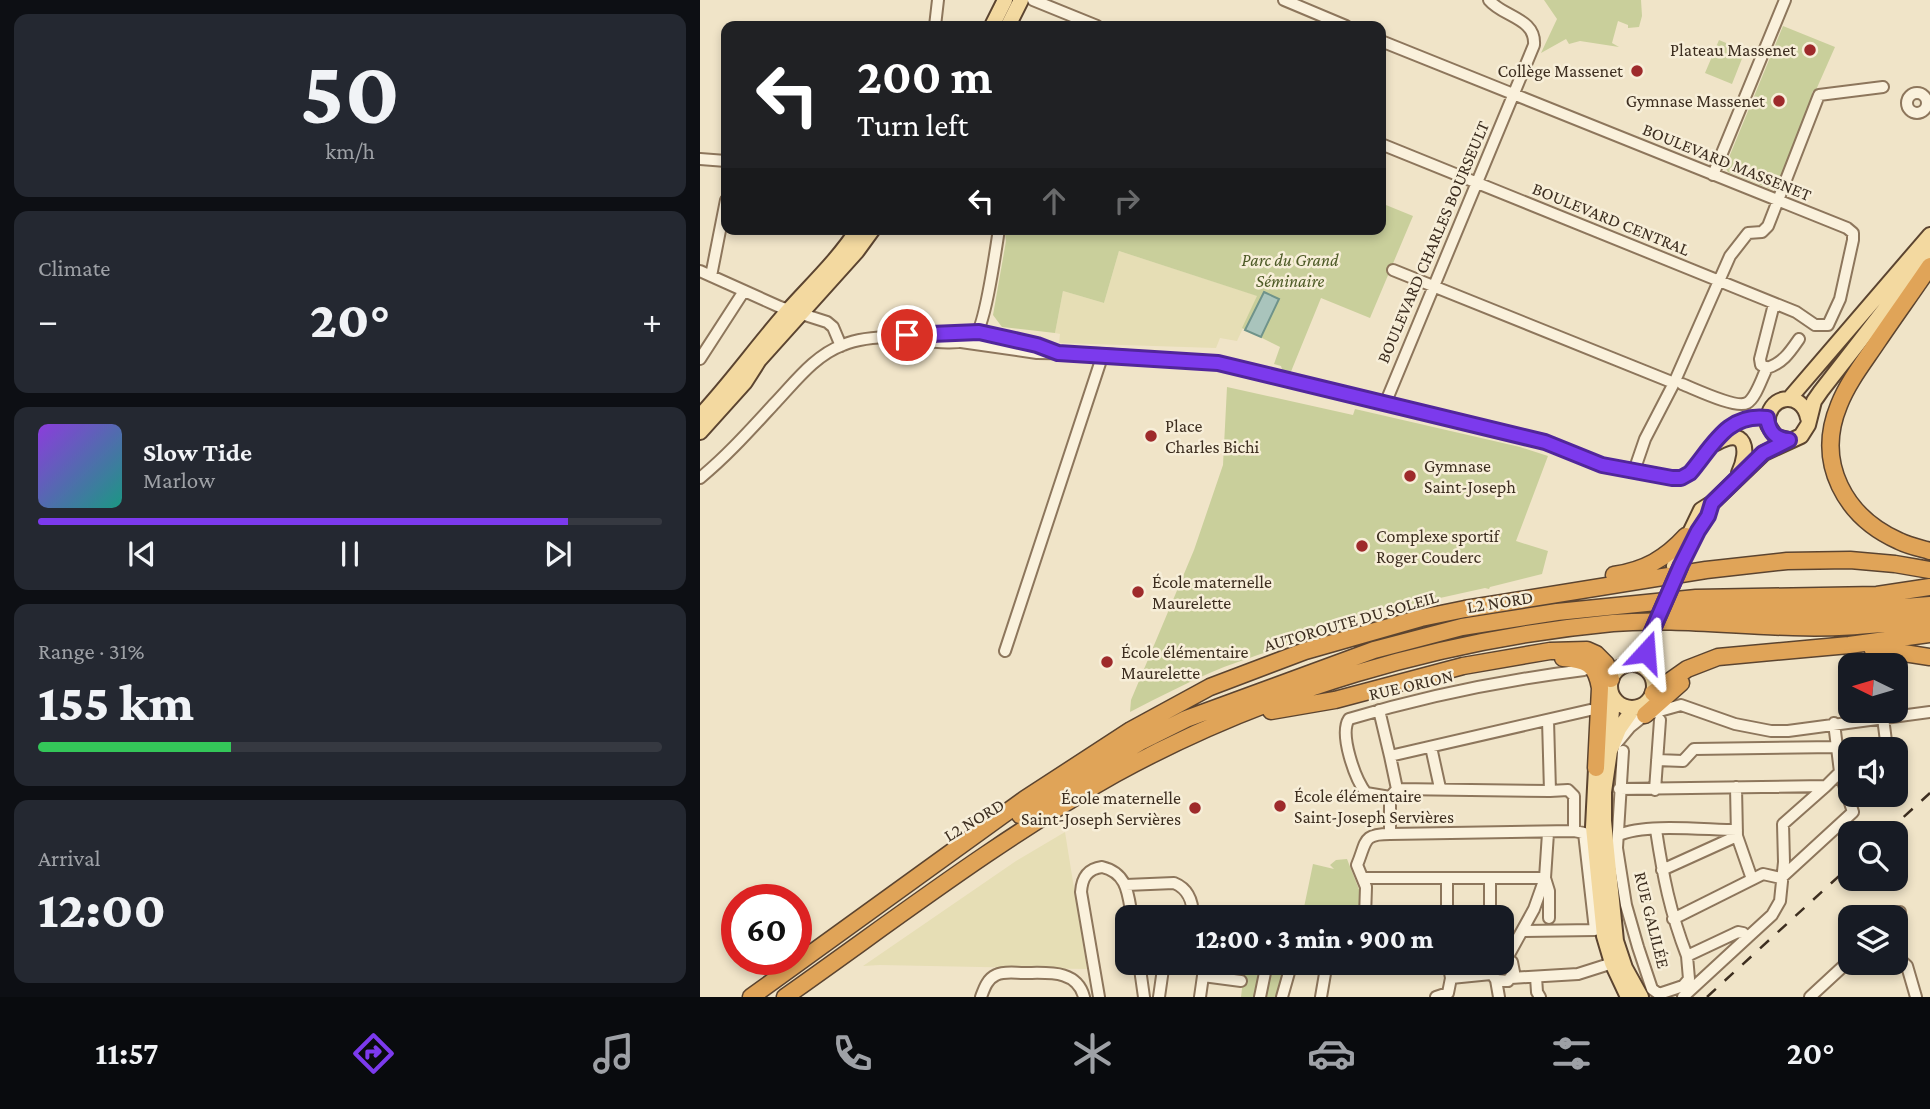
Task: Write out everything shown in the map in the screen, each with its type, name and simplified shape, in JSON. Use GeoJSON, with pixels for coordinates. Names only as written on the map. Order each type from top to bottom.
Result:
{"type":"FeatureCollection","features":[{"type":"Feature","properties":{"kind":"highway"},"geometry":{"type":"LineString","coordinates":[[1930,266],[1845,391],[1833,422],[1830,450],[1839,486],[1855,510],[1874,527],[1900,542],[1930,551]]}},
{"type":"Feature","properties":{"kind":"highway"},"geometry":{"type":"LineString","coordinates":[[1305,651],[1324,636],[1387,616],[1643,569],[1659,561],[1686,536]]}},
{"type":"Feature","properties":{"kind":"highway","name":"AUTOROUTE DU SOLEIL"},"geometry":{"type":"LineString","coordinates":[[751,997],[1024,799],[1131,730],[1210,687],[1305,651],[1454,611],[1706,570],[1787,561],[1838,560],[1895,564],[1930,570]]}},
{"type":"Feature","properties":{"kind":"highway","name":"L2 NORD"},"geometry":{"type":"LineString","coordinates":[[923,874],[1142,741],[1186,719],[1374,650],[1462,627],[1557,612],[1696,598],[1877,595],[1930,587]]}},
{"type":"Feature","properties":{"kind":"highway"},"geometry":{"type":"LineString","coordinates":[[785,997],[1076,797],[1152,755],[1237,716],[1352,676],[1423,656],[1501,639],[1686,612],[1854,611],[1930,605]]}},
{"type":"Feature","properties":{"kind":"highway"},"geometry":{"type":"LineString","coordinates":[[1616,622],[1827,628],[1930,620]]}},
{"type":"Feature","properties":{"kind":"highway"},"geometry":{"type":"LineString","coordinates":[[1653,693],[1687,669],[1727,656],[1849,645],[1930,634]]}},
{"type":"Feature","properties":{"kind":"highway"},"geometry":{"type":"LineString","coordinates":[[1849,645],[1930,657]]}},
{"type":"Feature","properties":{"kind":"highway"},"geometry":{"type":"LineString","coordinates":[[1237,716],[1335,700],[1423,675],[1550,651],[1587,650],[1596,654],[1605,664],[1611,678]]}},
{"type":"Feature","properties":{"kind":"highway"},"geometry":{"type":"LineString","coordinates":[[1497,659],[1563,658],[1590,664],[1598,676],[1600,688],[1596,768]]}},
{"type":"Feature","properties":{"kind":"highway"},"geometry":{"type":"LineString","coordinates":[[1646,715],[1700,664]]}},
{"type":"Feature","properties":{"kind":"main road"},"geometry":{"type":"LineString","coordinates":[[994,21],[1005,0]]}},
{"type":"Feature","properties":{"kind":"main road"},"geometry":{"type":"LineString","coordinates":[[1763,453],[1774,404],[1789,399],[1930,234]]}},
{"type":"Feature","properties":{"kind":"main road"},"geometry":{"type":"LineString","coordinates":[[700,432],[745,382],[854,235]]}},
{"type":"Feature","properties":{"kind":"main road"},"geometry":{"type":"LineString","coordinates":[[700,416],[733,380],[746,360],[858,251],[869,235]]}},
{"type":"Feature","properties":{"kind":"main road"},"geometry":{"type":"LineString","coordinates":[[1628,997],[1601,918],[1593,827],[1596,768],[1611,722],[1611,678],[1618,669],[1629,664],[1647,636],[1677,566],[1686,536],[1701,510],[1712,503],[1763,453],[1796,439],[1805,431],[1814,401],[1930,251]]}},
{"type":"Feature","properties":{"kind":"main road"},"geometry":{"type":"LineString","coordinates":[[1789,399],[1803,405],[1808,418]]}},
{"type":"Feature","properties":{"kind":"main road"},"geometry":{"type":"LineString","coordinates":[[1769,425],[1776,437],[1789,440]]}},
{"type":"Feature","properties":{"kind":"main road"},"geometry":{"type":"LineString","coordinates":[[1716,443],[1725,438],[1733,438],[1743,443],[1745,457],[1736,478]]}},
{"type":"Feature","properties":{"kind":"main road"},"geometry":{"type":"LineString","coordinates":[[1677,566],[1708,516],[1712,503]]}},
{"type":"Feature","properties":{"kind":"main road"},"geometry":{"type":"LineString","coordinates":[[1647,636],[1647,670]]}},
{"type":"Feature","properties":{"kind":"main road"},"geometry":{"type":"LineString","coordinates":[[1629,664],[1642,666],[1653,680],[1653,693],[1646,704],[1646,715]]}},
{"type":"Feature","properties":{"kind":"main road"},"geometry":{"type":"LineString","coordinates":[[1613,699],[1622,706],[1646,715]]}},
{"type":"Feature","properties":{"kind":"main road"},"geometry":{"type":"LineString","coordinates":[[1641,997],[1617,961],[1605,836],[1604,792],[1617,751],[1619,729],[1646,715]]}},
{"type":"Feature","properties":{"kind":"street"},"geometry":{"type":"LineString","coordinates":[[936,21],[938,0]]}},
{"type":"Feature","properties":{"kind":"street"},"geometry":{"type":"LineString","coordinates":[[1033,0],[1085,21]]}},
{"type":"Feature","properties":{"kind":"street"},"geometry":{"type":"LineString","coordinates":[[1284,0],[1318,21]]}},
{"type":"Feature","properties":{"kind":"street","name":"BOULEVARD CHARLES BOURSEULT"},"geometry":{"type":"LineString","coordinates":[[1385,404],[1534,45],[1534,37],[1525,23],[1499,9],[1489,0]]}},
{"type":"Feature","properties":{"kind":"street"},"geometry":{"type":"LineString","coordinates":[[1713,175],[1785,0]]}},
{"type":"Feature","properties":{"kind":"street","name":"BOULEVARD MASSENET"},"geometry":{"type":"LineString","coordinates":[[1386,43],[1853,233],[1840,299],[1828,325]]}},
{"type":"Feature","properties":{"kind":"street"},"geometry":{"type":"LineString","coordinates":[[1634,471],[1645,439],[1678,383],[1730,257],[1748,233],[1762,232],[1768,226],[1819,95],[1883,87]]}},
{"type":"Feature","properties":{"kind":"street","name":"BOULEVARD CENTRAL"},"geometry":{"type":"LineString","coordinates":[[1386,146],[1796,313],[1815,325],[1828,325]]}},
{"type":"Feature","properties":{"kind":"street"},"geometry":{"type":"LineString","coordinates":[[700,159],[721,161]]}},
{"type":"Feature","properties":{"kind":"street"},"geometry":{"type":"LineString","coordinates":[[721,218],[706,273],[833,327],[841,345]]}},
{"type":"Feature","properties":{"kind":"street"},"geometry":{"type":"LineString","coordinates":[[961,342],[979,332],[998,235]]}},
{"type":"Feature","properties":{"kind":"street"},"geometry":{"type":"LineString","coordinates":[[1393,270],[1736,405],[1746,404],[1751,400],[1767,368],[1787,356],[1800,339]]}},
{"type":"Feature","properties":{"kind":"street"},"geometry":{"type":"LineString","coordinates":[[700,359],[744,291]]}},
{"type":"Feature","properties":{"kind":"street"},"geometry":{"type":"LineString","coordinates":[[1767,368],[1761,365],[1760,359],[1773,304]]}},
{"type":"Feature","properties":{"kind":"street"},"geometry":{"type":"LineString","coordinates":[[700,476],[806,370],[826,353],[841,345],[863,339],[979,332],[1037,345],[1058,353]]}},
{"type":"Feature","properties":{"kind":"street"},"geometry":{"type":"LineString","coordinates":[[899,337],[961,342],[1037,353],[1103,354],[1218,363],[1545,442],[1602,465],[1656,476],[1681,478],[1690,473],[1732,424],[1742,418],[1769,425]]}},
{"type":"Feature","properties":{"kind":"street"},"geometry":{"type":"LineString","coordinates":[[1005,650],[1103,354]]}},
{"type":"Feature","properties":{"kind":"street","name":"RUE ORION"},"geometry":{"type":"LineString","coordinates":[[1394,793],[1374,795],[1364,791],[1356,777],[1345,735],[1349,719],[1534,676],[1584,670]]}},
{"type":"Feature","properties":{"kind":"street"},"geometry":{"type":"LineString","coordinates":[[1655,790],[1657,760],[1646,715],[1681,705],[1735,724],[1771,731],[1788,731],[1838,722]]}},
{"type":"Feature","properties":{"kind":"street"},"geometry":{"type":"LineString","coordinates":[[1379,710],[1391,756],[1394,793],[1390,834]]}},
{"type":"Feature","properties":{"kind":"street"},"geometry":{"type":"LineString","coordinates":[[1391,756],[1590,710]]}},
{"type":"Feature","properties":{"kind":"street"},"geometry":{"type":"LineString","coordinates":[[1908,713],[1930,712]]}},
{"type":"Feature","properties":{"kind":"street"},"geometry":{"type":"LineString","coordinates":[[1548,720],[1550,791]]}},
{"type":"Feature","properties":{"kind":"street"},"geometry":{"type":"LineString","coordinates":[[1834,723],[1838,755]]}},
{"type":"Feature","properties":{"kind":"street"},"geometry":{"type":"LineString","coordinates":[[1431,747],[1440,788]]}},
{"type":"Feature","properties":{"kind":"street"},"geometry":{"type":"LineString","coordinates":[[1657,760],[1683,761],[1694,749],[1837,747]]}},
{"type":"Feature","properties":{"kind":"street","name":"RUE GALILÉE"},"geometry":{"type":"LineString","coordinates":[[1617,751],[1617,848],[1626,905],[1655,993],[1686,984],[1689,979],[1687,956],[1738,932],[1748,937]]}},
{"type":"Feature","properties":{"kind":"street"},"geometry":{"type":"LineString","coordinates":[[1683,997],[1778,907],[1784,862],[1783,824],[1838,774]]}},
{"type":"Feature","properties":{"kind":"street"},"geometry":{"type":"LineString","coordinates":[[1619,789],[1826,786]]}},
{"type":"Feature","properties":{"kind":"street"},"geometry":{"type":"LineString","coordinates":[[1735,787],[1737,832],[1752,879]]}},
{"type":"Feature","properties":{"kind":"street"},"geometry":{"type":"LineString","coordinates":[[1394,793],[1440,788],[1568,790],[1574,796],[1574,831]]}},
{"type":"Feature","properties":{"kind":"street"},"geometry":{"type":"LineString","coordinates":[[1781,878],[1853,812],[1851,807]]}},
{"type":"Feature","properties":{"kind":"street"},"geometry":{"type":"LineString","coordinates":[[1619,835],[1628,831],[1656,830],[1737,832]]}},
{"type":"Feature","properties":{"kind":"street"},"geometry":{"type":"LineString","coordinates":[[1656,830],[1673,919],[1687,956]]}},
{"type":"Feature","properties":{"kind":"street"},"geometry":{"type":"LineString","coordinates":[[1662,870],[1737,832]]}},
{"type":"Feature","properties":{"kind":"street"},"geometry":{"type":"LineString","coordinates":[[1514,946],[1534,909],[1545,878],[1548,833]]}},
{"type":"Feature","properties":{"kind":"street"},"geometry":{"type":"LineString","coordinates":[[1365,905],[1366,887],[1357,865],[1368,838],[1374,834],[1584,833],[1595,930],[1522,931]]}},
{"type":"Feature","properties":{"kind":"street"},"geometry":{"type":"LineString","coordinates":[[1099,997],[1081,892],[1088,872],[1102,867],[1119,874],[1126,885],[1130,905]]}},
{"type":"Feature","properties":{"kind":"street"},"geometry":{"type":"LineString","coordinates":[[1673,919],[1763,874],[1781,878]]}},
{"type":"Feature","properties":{"kind":"street"},"geometry":{"type":"LineString","coordinates":[[1364,878],[1545,878]]}},
{"type":"Feature","properties":{"kind":"street"},"geometry":{"type":"LineString","coordinates":[[1447,878],[1447,905]]}},
{"type":"Feature","properties":{"kind":"street"},"geometry":{"type":"LineString","coordinates":[[1490,878],[1490,905]]}},
{"type":"Feature","properties":{"kind":"street"},"geometry":{"type":"LineString","coordinates":[[1545,878],[1549,891],[1549,918]]}},
{"type":"Feature","properties":{"kind":"street"},"geometry":{"type":"LineString","coordinates":[[1126,885],[1174,883],[1181,886],[1190,898],[1191,905]]}},
{"type":"Feature","properties":{"kind":"street"},"geometry":{"type":"LineString","coordinates":[[1498,975],[1504,982],[1511,978],[1578,974],[1617,961]]}},
{"type":"Feature","properties":{"kind":"street"},"geometry":{"type":"LineString","coordinates":[[1514,965],[1524,973],[1536,976]]}},
{"type":"Feature","properties":{"kind":"street"},"geometry":{"type":"LineString","coordinates":[[1908,970],[1914,993]]}},
{"type":"Feature","properties":{"kind":"street"},"geometry":{"type":"LineString","coordinates":[[1810,997],[1838,971]]}},
{"type":"Feature","properties":{"kind":"street"},"geometry":{"type":"LineString","coordinates":[[981,997],[990,978],[1002,972],[1056,973],[1067,976],[1082,987],[1084,997]]}},
{"type":"Feature","properties":{"kind":"street"},"geometry":{"type":"LineString","coordinates":[[1141,975],[1144,997]]}},
{"type":"Feature","properties":{"kind":"street"},"geometry":{"type":"LineString","coordinates":[[1159,997],[1162,975]]}},
{"type":"Feature","properties":{"kind":"street"},"geometry":{"type":"LineString","coordinates":[[1200,997],[1203,975],[1241,981]]}},
{"type":"Feature","properties":{"kind":"street"},"geometry":{"type":"LineString","coordinates":[[1260,997],[1265,975]]}},
{"type":"Feature","properties":{"kind":"street"},"geometry":{"type":"LineString","coordinates":[[1282,997],[1288,975]]}},
{"type":"Feature","properties":{"kind":"street"},"geometry":{"type":"LineString","coordinates":[[1321,997],[1325,975]]}},
{"type":"Feature","properties":{"kind":"street"},"geometry":{"type":"LineString","coordinates":[[1436,997],[1448,993],[1450,975]]}},
{"type":"Feature","properties":{"kind":"street"},"geometry":{"type":"LineString","coordinates":[[1451,978],[1464,975]]}},
{"type":"Feature","properties":{"kind":"street"},"geometry":{"type":"LineString","coordinates":[[1494,975],[1499,997]]}},
{"type":"Feature","properties":{"kind":"street"},"geometry":{"type":"LineString","coordinates":[[1536,976],[1540,997]]}},
{"type":"Feature","properties":{"kind":"shaded area"},"geometry":{"type":"Polygon","coordinates":[[[1119,251],[1258,296],[1237,341],[1220,338],[1216,348],[1059,343],[1060,334],[1055,333],[1063,291],[1104,303],[1119,251]]]}},
{"type":"Feature","properties":{"kind":"shaded area"},"geometry":{"type":"Polygon","coordinates":[[[1065,832],[1087,969],[863,966],[1016,861],[1065,832]]]}},
{"type":"Feature","properties":{"kind":"green space"},"geometry":{"type":"Polygon","coordinates":[[[1544,0],[1641,0],[1642,16],[1639,27],[1628,28],[1628,25],[1618,21],[1612,43],[1619,47],[1580,41],[1569,44],[1566,39],[1541,53],[1557,19],[1544,0]]]}},
{"type":"Feature","properties":{"kind":"green space"},"geometry":{"type":"Polygon","coordinates":[[[1783,26],[1835,47],[1816,90],[1812,92],[1812,101],[1778,192],[1728,172],[1725,167],[1783,26]]]}},
{"type":"Feature","properties":{"kind":"green space"},"geometry":{"type":"Polygon","coordinates":[[[1719,40],[1745,51],[1732,84],[1705,73],[1719,40]]]}},
{"type":"Feature","properties":{"kind":"green space","name":"Parc du Grand Séminaire"},"geometry":{"type":"Polygon","coordinates":[[[1386,205],[1413,216],[1370,318],[1321,298],[1290,374],[1283,373],[1281,366],[1274,364],[1280,347],[1242,328],[1257,296],[1119,251],[1104,303],[1063,291],[1055,333],[1002,327],[993,315],[1005,235],[1386,235],[1386,205]]]}},
{"type":"Feature","properties":{"kind":"green space","name":"Complexe sportif Roger Couderc"},"geometry":{"type":"Polygon","coordinates":[[[1227,387],[1353,415],[1355,409],[1520,447],[1548,456],[1516,541],[1548,551],[1542,574],[1489,589],[1341,620],[1298,641],[1212,672],[1130,712],[1131,700],[1194,550],[1223,465],[1227,387]]]}},
{"type":"Feature","properties":{"kind":"green space"},"geometry":{"type":"Polygon","coordinates":[[[1347,859],[1360,892],[1359,905],[1304,905],[1313,864],[1334,869],[1330,865],[1336,860],[1347,859]]]}},
{"type":"Feature","properties":{"kind":"green space"},"geometry":{"type":"Polygon","coordinates":[[[1244,975],[1284,975],[1279,997],[1241,997],[1244,975]]]}},
{"type":"Feature","properties":{"kind":"water"},"geometry":{"type":"Polygon","coordinates":[[[1264,292],[1279,299],[1261,337],[1245,330],[1264,292]]]}},
{"type":"Feature","properties":{"kind":"railway"},"geometry":{"type":"LineString","coordinates":[[1899,821],[1930,793]]}},
{"type":"Feature","properties":{"kind":"railway"},"geometry":{"type":"LineString","coordinates":[[1707,997],[1838,877]]}},
{"type":"Feature","properties":{"kind":"place","name":"Plateau Massenet"},"geometry":{"type":"Point","coordinates":[1810,50]}},
{"type":"Feature","properties":{"kind":"place","name":"Collège Massenet"},"geometry":{"type":"Point","coordinates":[1637,71]}},
{"type":"Feature","properties":{"kind":"place","name":"Gymnase Massenet"},"geometry":{"type":"Point","coordinates":[1779,101]}},
{"type":"Feature","properties":{"kind":"place","name":"Place Charles Bichi"},"geometry":{"type":"Point","coordinates":[1151,436]}},
{"type":"Feature","properties":{"kind":"place","name":"Gymnase Saint-Joseph"},"geometry":{"type":"Point","coordinates":[1410,476]}},
{"type":"Feature","properties":{"kind":"place","name":"Complexe sportif Roger Couderc"},"geometry":{"type":"Point","coordinates":[1362,546]}},
{"type":"Feature","properties":{"kind":"place","name":"École maternelle Maurelette"},"geometry":{"type":"Point","coordinates":[1138,592]}},
{"type":"Feature","properties":{"kind":"place","name":"École élémentaire Maurelette"},"geometry":{"type":"Point","coordinates":[1107,662]}},
{"type":"Feature","properties":{"kind":"place","name":"École élémentaire Saint-Joseph Servières"},"geometry":{"type":"Point","coordinates":[1280,806]}},
{"type":"Feature","properties":{"kind":"place","name":"École maternelle Saint-Joseph Servières"},"geometry":{"type":"Point","coordinates":[1195,808]}},
{"type":"Feature","properties":{"kind":"route"},"geometry":{"type":"LineString","coordinates":[[907,335],[979,332],[1037,345],[1058,353],[1218,363],[1545,442],[1602,465],[1672,478],[1681,478],[1690,473],[1732,424],[1742,418],[1767,418],[1771,432],[1776,437],[1789,440],[1763,453],[1712,503],[1708,516],[1681,565],[1650,636],[1646,652]]}}]}
